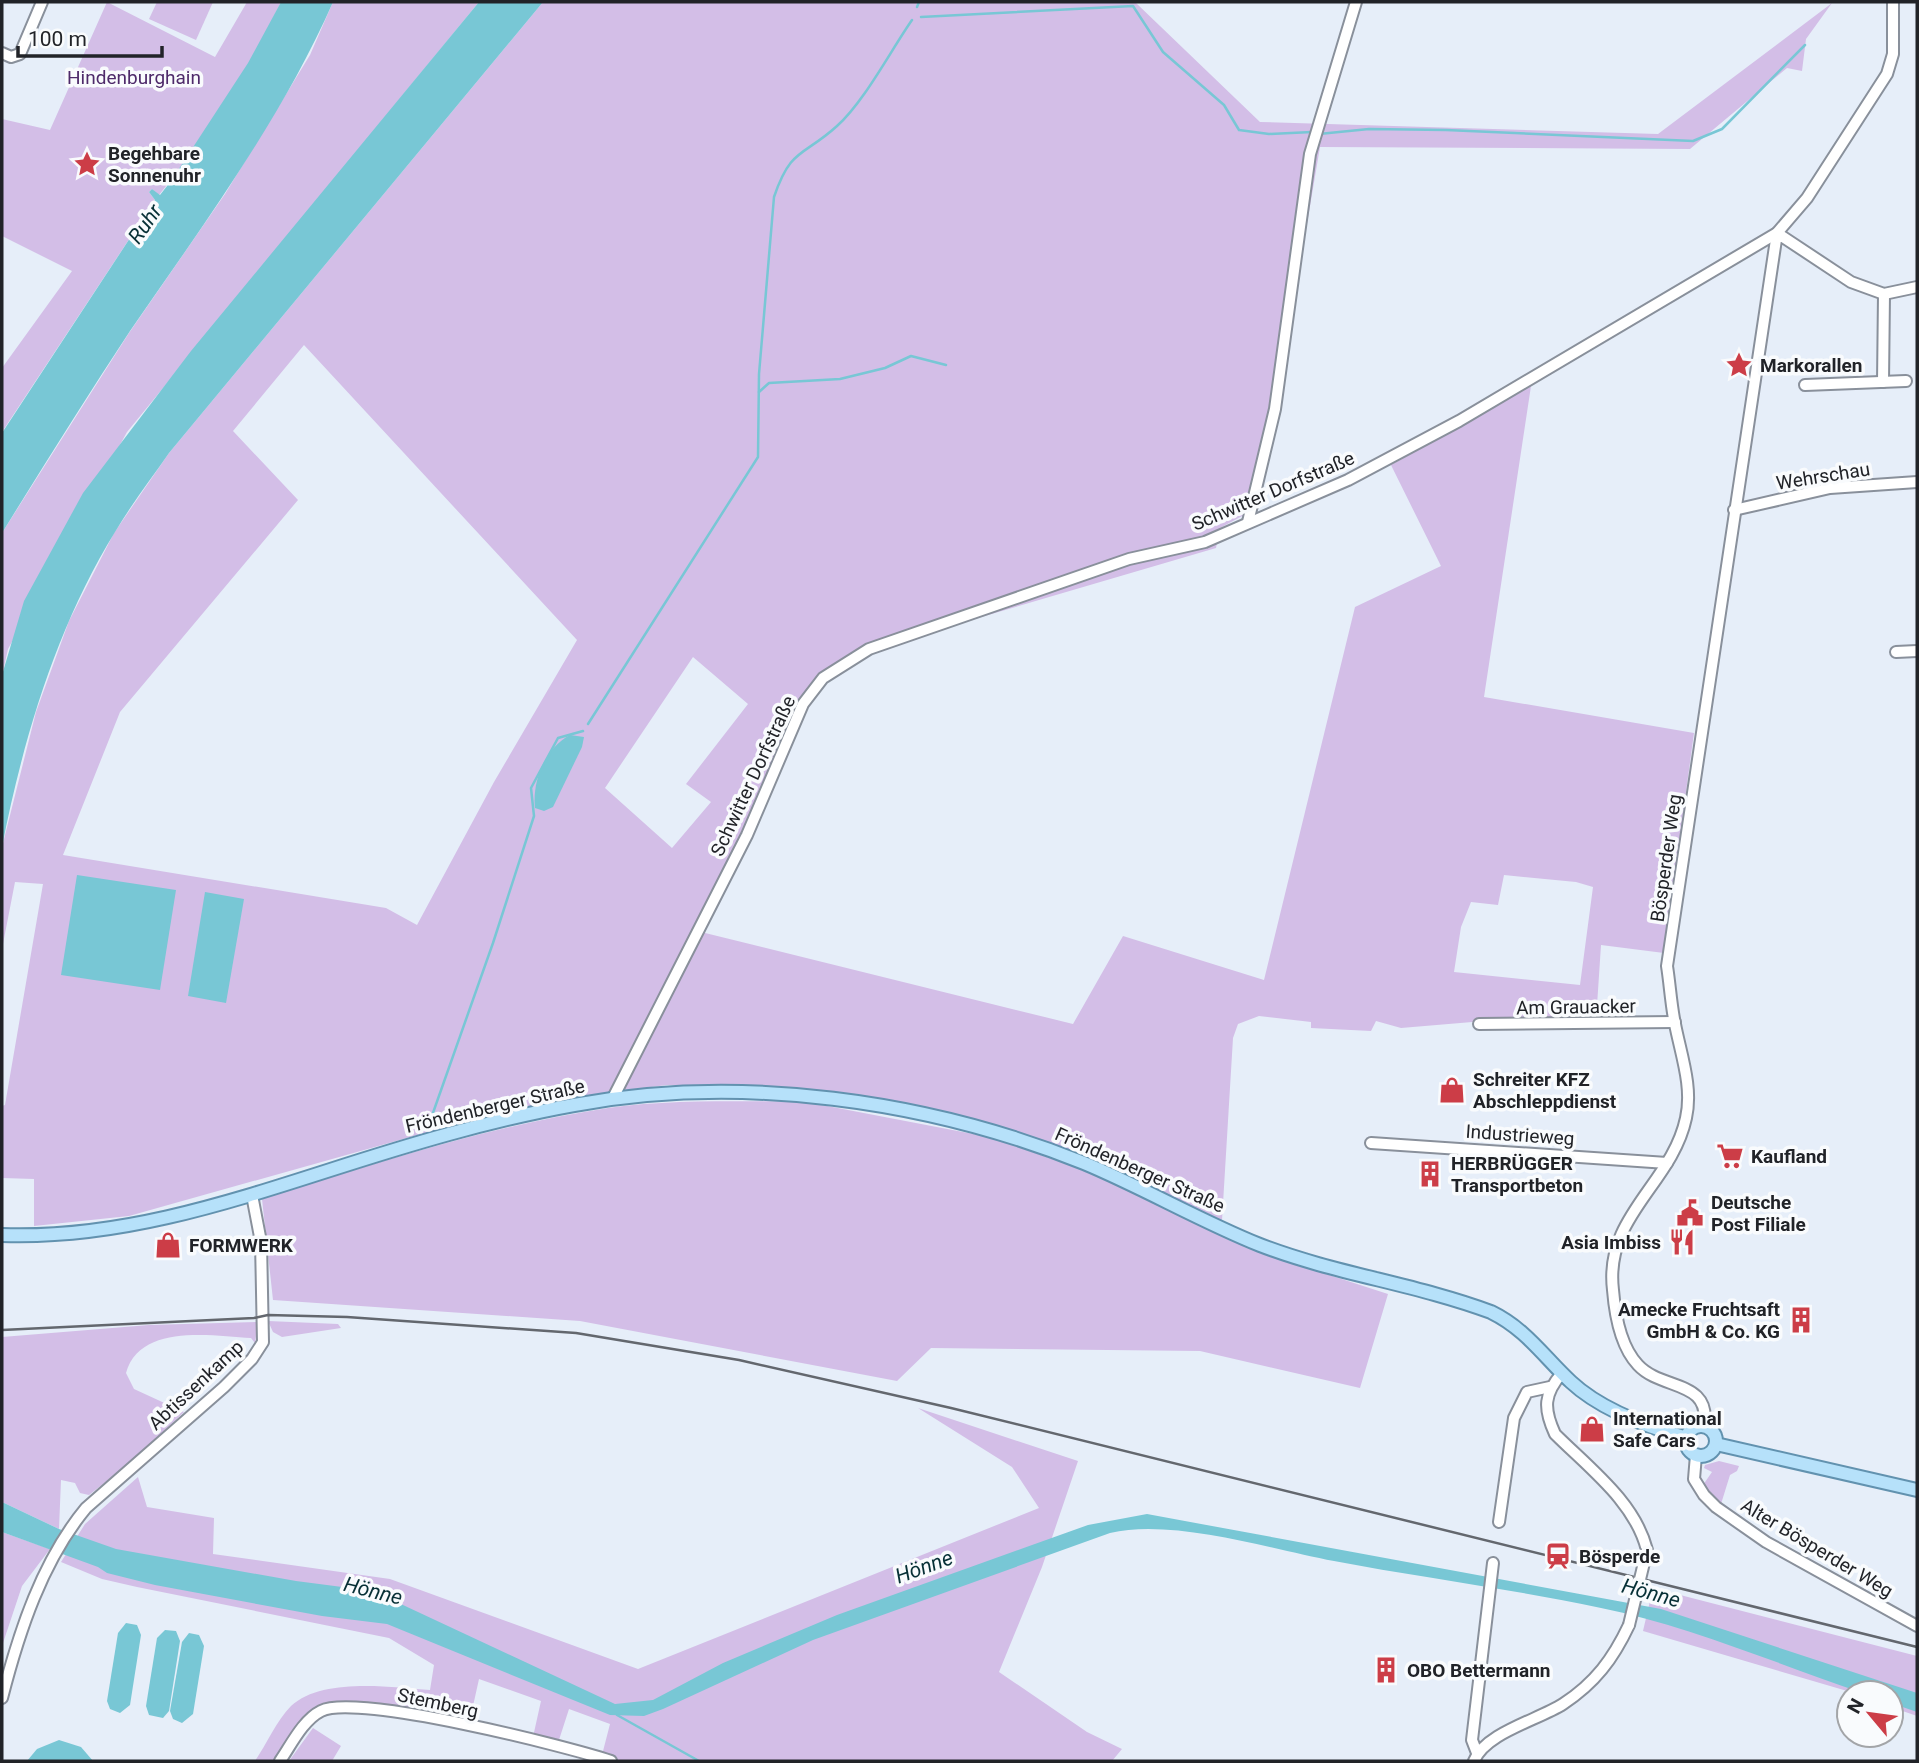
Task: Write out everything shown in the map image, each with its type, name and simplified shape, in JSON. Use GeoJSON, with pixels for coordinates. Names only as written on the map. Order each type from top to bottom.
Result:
{"type":"FeatureCollection","features":[{"type":"Feature","properties":{"kind":"main road","name":"Fröndenberger Straße"},"geometry":{"type":"LineString","coordinates":[[2,1235],[58,1235],[141,1225],[252,1195],[426,1140],[520,1115],[613,1098],[697,1094],[811,1097],[903,1111],[986,1130],[1087,1164],[1263,1246],[1491,1311],[1521,1329],[1579,1388],[1616,1409],[1687,1438]]}},
{"type":"Feature","properties":{"kind":"main road"},"geometry":{"type":"LineString","coordinates":[[1704,1427],[1712,1431],[1716,1444],[1708,1454],[1696,1455],[1688,1448],[1687,1438],[1695,1428],[1704,1427]]}},
{"type":"Feature","properties":{"kind":"main road"},"geometry":{"type":"LineString","coordinates":[[1716,1444],[1917,1490]]}},
{"type":"Feature","properties":{"kind":"street"},"geometry":{"type":"LineString","coordinates":[[2,53],[10,57],[20,54],[43,2]]}},
{"type":"Feature","properties":{"kind":"street"},"geometry":{"type":"LineString","coordinates":[[1248,522],[1275,409],[1300,211],[1314,139],[1356,2]]}},
{"type":"Feature","properties":{"kind":"street","name":"Schwitter Dorfstraße"},"geometry":{"type":"LineString","coordinates":[[613,1098],[747,835],[803,704],[823,678],[882,644],[1129,559],[1205,542],[1348,480],[1416,445],[1777,233],[1807,198],[1888,74],[1893,54],[1893,2]]}},
{"type":"Feature","properties":{"kind":"street"},"geometry":{"type":"LineString","coordinates":[[1777,233],[1851,282],[1884,294],[1917,287]]}},
{"type":"Feature","properties":{"kind":"street","name":"Bösperder Weg"},"geometry":{"type":"LineString","coordinates":[[1704,1427],[1705,1407],[1698,1396],[1655,1378],[1630,1354],[1621,1330],[1613,1290],[1612,1265],[1616,1242],[1631,1214],[1667,1163],[1684,1129],[1689,1102],[1667,966],[1777,233]]}},
{"type":"Feature","properties":{"kind":"street"},"geometry":{"type":"LineString","coordinates":[[1884,294],[1884,382]]}},
{"type":"Feature","properties":{"kind":"street"},"geometry":{"type":"LineString","coordinates":[[1805,385],[1906,381]]}},
{"type":"Feature","properties":{"kind":"street","name":"Wehrschau"},"geometry":{"type":"LineString","coordinates":[[1734,510],[1830,488],[1917,482]]}},
{"type":"Feature","properties":{"kind":"street"},"geometry":{"type":"LineString","coordinates":[[1896,652],[1917,651]]}},
{"type":"Feature","properties":{"kind":"street","name":"Am Grauacker"},"geometry":{"type":"LineString","coordinates":[[1479,1024],[1675,1022]]}},
{"type":"Feature","properties":{"kind":"street","name":"Industrieweg"},"geometry":{"type":"LineString","coordinates":[[1371,1143],[1667,1163]]}},
{"type":"Feature","properties":{"kind":"street","name":"Abtissenkamp"},"geometry":{"type":"LineString","coordinates":[[2,1698],[30,1605],[71,1527],[86,1508],[224,1387],[252,1359],[262,1342],[261,1242],[252,1195]]}},
{"type":"Feature","properties":{"kind":"street"},"geometry":{"type":"LineString","coordinates":[[1476,1757],[1484,1744],[1563,1704],[1593,1681],[1613,1658],[1629,1625],[1647,1550],[1641,1527],[1629,1510],[1555,1434],[1545,1407],[1550,1387],[1562,1373]]}},
{"type":"Feature","properties":{"kind":"street"},"geometry":{"type":"LineString","coordinates":[[1499,1522],[1514,1418],[1527,1392],[1550,1387]]}},
{"type":"Feature","properties":{"kind":"street","name":"Alter Bösperder Weg"},"geometry":{"type":"LineString","coordinates":[[1696,1455],[1694,1479],[1716,1507],[1766,1542],[1917,1626]]}},
{"type":"Feature","properties":{"kind":"street"},"geometry":{"type":"LineString","coordinates":[[1476,1757],[1472,1741],[1492,1568]]}},
{"type":"Feature","properties":{"kind":"street","name":"Stemberg"},"geometry":{"type":"LineString","coordinates":[[280,1761],[307,1723],[319,1712],[334,1706],[378,1708],[556,1745],[611,1761]]}},
{"type":"Feature","properties":{"kind":"green space","name":"Hindenburghain"},"geometry":{"type":"Polygon","coordinates":[[[107,2],[215,57],[247,2],[281,2],[226,102],[159,195],[152,189],[149,192],[155,200],[2,432],[2,368],[72,271],[2,236],[2,119],[50,130],[107,2]]]}},
{"type":"Feature","properties":{"kind":"green space"},"geometry":{"type":"Polygon","coordinates":[[[157,2],[213,2],[196,40],[149,19],[157,2]]]}},
{"type":"Feature","properties":{"kind":"green space"},"geometry":{"type":"Polygon","coordinates":[[[333,2],[479,2],[127,432],[8,649],[2,675],[2,533],[129,333],[225,194],[310,55],[333,2]]]}},
{"type":"Feature","properties":{"kind":"green space"},"geometry":{"type":"Polygon","coordinates":[[[543,2],[1135,2],[1260,122],[1658,134],[1832,3],[1806,39],[1802,71],[1787,68],[1690,149],[1320,147],[1259,507],[1220,528],[1216,548],[876,648],[826,676],[805,704],[697,931],[1073,1024],[1123,936],[1264,980],[1355,607],[1441,566],[1391,465],[1531,386],[1484,697],[1694,733],[1664,953],[1601,945],[1596,1021],[1496,1020],[1401,1028],[1376,1021],[1371,1031],[1311,1028],[1311,1022],[1259,1016],[1238,1024],[1233,1038],[1222,1220],[1071,1151],[967,1118],[803,1088],[667,1085],[564,1098],[421,1134],[129,1216],[34,1226],[34,1179],[2,1178],[2,1106],[5,1105],[43,884],[15,882],[2,949],[2,847],[36,712],[69,621],[114,533],[169,453],[543,2]],[[304,345],[233,431],[298,500],[120,712],[63,855],[386,908],[417,925],[494,782],[577,640],[304,345]],[[693,657],[605,788],[672,848],[711,802],[686,784],[748,704],[693,657]],[[1504,875],[1498,905],[1471,902],[1461,927],[1454,972],[1580,985],[1593,887],[1576,882],[1504,875]]]}},
{"type":"Feature","properties":{"kind":"green space"},"geometry":{"type":"Polygon","coordinates":[[[704,1101],[801,1101],[989,1137],[1087,1171],[1261,1253],[1388,1294],[1360,1388],[1200,1351],[931,1348],[897,1381],[580,1321],[273,1300],[262,1199],[477,1135],[608,1108],[704,1101]]]}},
{"type":"Feature","properties":{"kind":"green space"},"geometry":{"type":"Polygon","coordinates":[[[268,1321],[338,1324],[341,1328],[282,1337],[273,1332],[268,1321]]]}},
{"type":"Feature","properties":{"kind":"green space"},"geometry":{"type":"Polygon","coordinates":[[[258,1322],[255,1343],[251,1338],[179,1336],[161,1339],[146,1346],[134,1357],[126,1373],[134,1389],[184,1412],[131,1462],[89,1495],[80,1493],[75,1483],[61,1480],[59,1529],[2,1502],[2,1337],[149,1325],[258,1322]]]}},
{"type":"Feature","properties":{"kind":"green space"},"geometry":{"type":"Polygon","coordinates":[[[918,1408],[1078,1461],[1042,1567],[999,1672],[1087,1732],[1122,1749],[1112,1761],[620,1761],[602,1755],[610,1724],[569,1709],[558,1743],[533,1737],[541,1701],[479,1679],[469,1724],[388,1705],[343,1702],[324,1705],[305,1717],[275,1761],[255,1761],[276,1725],[291,1706],[304,1697],[338,1687],[377,1686],[430,1690],[434,1665],[389,1638],[102,1579],[61,1562],[85,1524],[138,1477],[147,1507],[214,1518],[213,1554],[390,1579],[638,1669],[1039,1508],[1012,1467],[918,1408]]]}},
{"type":"Feature","properties":{"kind":"green space"},"geometry":{"type":"Polygon","coordinates":[[[1719,1461],[1739,1466],[1737,1471],[1730,1475],[1721,1504],[1703,1485],[1712,1472],[1704,1468],[1705,1465],[1719,1461]]]}},
{"type":"Feature","properties":{"kind":"green space"},"geometry":{"type":"Polygon","coordinates":[[[2,1532],[50,1549],[22,1586],[2,1646],[2,1532]]]}},
{"type":"Feature","properties":{"kind":"green space"},"geometry":{"type":"Polygon","coordinates":[[[1653,1588],[1917,1656],[1917,1716],[1905,1712],[1905,1679],[1835,1679],[1835,1687],[1643,1631],[1653,1588]]]}},
{"type":"Feature","properties":{"kind":"green space"},"geometry":{"type":"Polygon","coordinates":[[[313,1728],[341,1746],[332,1761],[289,1761],[313,1728]]]}},
{"type":"Feature","properties":{"kind":"water","name":"Ruhr"},"geometry":{"type":"Polygon","coordinates":[[[281,2],[333,2],[290,88],[265,130],[130,331],[2,533],[2,433],[155,200],[149,192],[152,189],[160,195],[171,181],[248,63],[281,2]]]}},
{"type":"Feature","properties":{"kind":"water"},"geometry":{"type":"Polygon","coordinates":[[[479,2],[543,2],[169,453],[121,522],[94,568],[59,644],[20,765],[2,847],[2,675],[24,601],[83,493],[191,351],[479,2]]]}},
{"type":"Feature","properties":{"kind":"water"},"geometry":{"type":"Polygon","coordinates":[[[570,735],[584,737],[582,747],[553,807],[544,811],[535,808],[536,787],[542,766],[554,748],[570,735]]]}},
{"type":"Feature","properties":{"kind":"water"},"geometry":{"type":"Polygon","coordinates":[[[77,875],[176,890],[160,990],[61,975],[77,875]]]}},
{"type":"Feature","properties":{"kind":"water"},"geometry":{"type":"Polygon","coordinates":[[[205,892],[244,899],[226,1003],[188,996],[205,892]]]}},
{"type":"Feature","properties":{"kind":"water","name":"Hönne"},"geometry":{"type":"Polygon","coordinates":[[[2,1502],[59,1529],[116,1549],[296,1581],[373,1591],[615,1704],[653,1700],[723,1663],[837,1615],[1088,1525],[1147,1514],[1661,1609],[1874,1679],[1835,1679],[1835,1683],[1699,1635],[1601,1608],[1334,1561],[1222,1537],[1162,1529],[1135,1529],[1110,1533],[813,1640],[644,1716],[610,1715],[387,1624],[322,1616],[155,1585],[107,1573],[98,1567],[2,1532],[2,1502]]]}},
{"type":"Feature","properties":{"kind":"water"},"geometry":{"type":"Polygon","coordinates":[[[126,1623],[137,1625],[141,1635],[130,1705],[120,1713],[110,1709],[107,1701],[118,1633],[126,1623]]]}},
{"type":"Feature","properties":{"kind":"water"},"geometry":{"type":"Polygon","coordinates":[[[165,1630],[176,1631],[180,1641],[169,1711],[163,1718],[149,1715],[146,1706],[157,1638],[165,1630]]]}},
{"type":"Feature","properties":{"kind":"water"},"geometry":{"type":"Polygon","coordinates":[[[189,1633],[199,1635],[204,1646],[193,1714],[182,1723],[173,1719],[170,1711],[182,1642],[189,1633]]]}},
{"type":"Feature","properties":{"kind":"water"},"geometry":{"type":"Polygon","coordinates":[[[1905,1689],[1917,1693],[1917,1712],[1905,1708],[1905,1689]]]}},
{"type":"Feature","properties":{"kind":"water"},"geometry":{"type":"Polygon","coordinates":[[[59,1740],[81,1747],[93,1761],[27,1761],[37,1749],[59,1740]]]}},
{"type":"Feature","properties":{"kind":"waterway"},"geometry":{"type":"LineString","coordinates":[[917,7],[919,2]]}},
{"type":"Feature","properties":{"kind":"waterway"},"geometry":{"type":"LineString","coordinates":[[921,17],[1133,6],[1163,52],[1224,105],[1239,130],[1269,134],[1312,132]]}},
{"type":"Feature","properties":{"kind":"waterway"},"geometry":{"type":"LineString","coordinates":[[588,724],[758,457],[759,374],[774,197],[780,181],[792,161],[837,126],[857,104],[912,20]]}},
{"type":"Feature","properties":{"kind":"waterway"},"geometry":{"type":"LineString","coordinates":[[1319,134],[1369,129],[1446,130],[1693,141],[1722,129],[1805,45]]}},
{"type":"Feature","properties":{"kind":"waterway"},"geometry":{"type":"LineString","coordinates":[[759,392],[769,383],[840,379],[885,368],[911,356],[946,365]]}},
{"type":"Feature","properties":{"kind":"waterway"},"geometry":{"type":"LineString","coordinates":[[428,1127],[493,943],[534,816],[531,788],[558,738],[583,731]]}},
{"type":"Feature","properties":{"kind":"waterway"},"geometry":{"type":"LineString","coordinates":[[617,1715],[699,1761]]}},
{"type":"Feature","properties":{"kind":"railway"},"geometry":{"type":"LineString","coordinates":[[2,1330],[254,1318],[268,1315],[347,1317],[576,1333],[739,1360],[951,1408],[1917,1647]]}},
{"type":"Feature","properties":{"kind":"place","name":"Begehbare Sonnenuhr"},"geometry":{"type":"Point","coordinates":[87,164]}},
{"type":"Feature","properties":{"kind":"place","name":"Markorallen"},"geometry":{"type":"Point","coordinates":[1739,365]}},
{"type":"Feature","properties":{"kind":"place","name":"Schreiter KFZ Abschleppdienst"},"geometry":{"type":"Point","coordinates":[1452,1090]}},
{"type":"Feature","properties":{"kind":"place","name":"Kaufland"},"geometry":{"type":"Point","coordinates":[1730,1156]}},
{"type":"Feature","properties":{"kind":"place","name":"HERBRÜGGER Transportbeton"},"geometry":{"type":"Point","coordinates":[1430,1174]}},
{"type":"Feature","properties":{"kind":"place","name":"Deutsche Post Filiale"},"geometry":{"type":"Point","coordinates":[1690,1213]}},
{"type":"Feature","properties":{"kind":"place","name":"Asia Imbiss"},"geometry":{"type":"Point","coordinates":[1682,1242]}},
{"type":"Feature","properties":{"kind":"place","name":"FORMWERK"},"geometry":{"type":"Point","coordinates":[168,1245]}},
{"type":"Feature","properties":{"kind":"place","name":"Amecke Fruchtsaft GmbH & Co. KG"},"geometry":{"type":"Point","coordinates":[1801,1320]}},
{"type":"Feature","properties":{"kind":"place","name":"International Safe Cars"},"geometry":{"type":"Point","coordinates":[1592,1429]}},
{"type":"Feature","properties":{"kind":"place","name":"Bösperde"},"geometry":{"type":"Point","coordinates":[1558,1556]}},
{"type":"Feature","properties":{"kind":"place","name":"OBO Bettermann"},"geometry":{"type":"Point","coordinates":[1386,1670]}}]}
